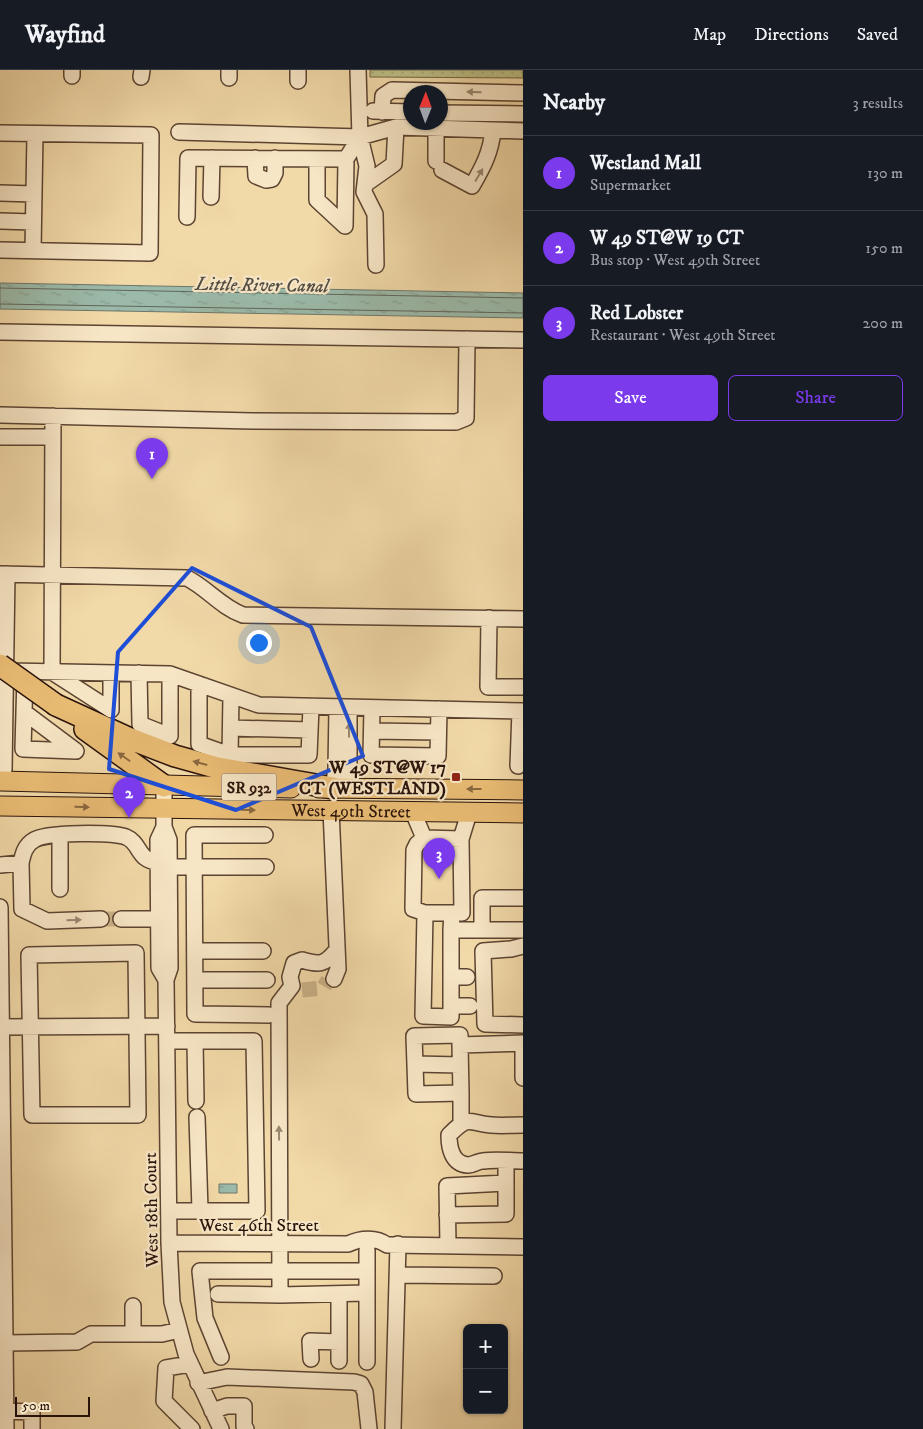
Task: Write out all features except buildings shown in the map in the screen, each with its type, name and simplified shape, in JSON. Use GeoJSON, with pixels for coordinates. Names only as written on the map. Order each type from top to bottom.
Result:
{"type":"FeatureCollection","features":[{"type":"Feature","properties":{"kind":"highway"},"geometry":{"type":"LineString","coordinates":[[1,669],[56,705],[79,725],[164,786]]}},
{"type":"Feature","properties":{"kind":"highway"},"geometry":{"type":"LineString","coordinates":[[56,705],[128,738],[174,756],[218,768],[341,788]]}},
{"type":"Feature","properties":{"kind":"main road","name":"West 49th Street"},"geometry":{"type":"LineString","coordinates":[[1,774],[88,778],[112,785],[523,790]]}},
{"type":"Feature","properties":{"kind":"main road","name":"West 49th Street"},"geometry":{"type":"LineString","coordinates":[[0,806],[164,818],[331,810],[523,814]]}},
{"type":"Feature","properties":{"kind":"street"},"geometry":{"type":"LineString","coordinates":[[358,70],[360,136],[367,166],[367,183],[364,192],[375,214],[376,265]]}},
{"type":"Feature","properties":{"kind":"street"},"geometry":{"type":"LineString","coordinates":[[382,112],[383,96],[392,90],[523,93]]}},
{"type":"Feature","properties":{"kind":"street"},"geometry":{"type":"LineString","coordinates":[[360,111],[403,112]]}},
{"type":"Feature","properties":{"kind":"street"},"geometry":{"type":"LineString","coordinates":[[448,113],[523,114]]}},
{"type":"Feature","properties":{"kind":"street"},"geometry":{"type":"LineString","coordinates":[[367,183],[394,164],[396,127]]}},
{"type":"Feature","properties":{"kind":"street"},"geometry":{"type":"LineString","coordinates":[[179,132],[360,136],[396,127],[403,127]]}},
{"type":"Feature","properties":{"kind":"street"},"geometry":{"type":"LineString","coordinates":[[448,128],[523,131]]}},
{"type":"Feature","properties":{"kind":"street"},"geometry":{"type":"LineString","coordinates":[[436,130],[439,165],[472,186],[487,161],[492,147],[493,130]]}},
{"type":"Feature","properties":{"kind":"street"},"geometry":{"type":"LineString","coordinates":[[0,133],[151,135],[150,253],[0,250]]}},
{"type":"Feature","properties":{"kind":"street"},"geometry":{"type":"LineString","coordinates":[[33,250],[35,134]]}},
{"type":"Feature","properties":{"kind":"street"},"geometry":{"type":"LineString","coordinates":[[318,159],[317,200],[345,226],[346,159],[360,136]]}},
{"type":"Feature","properties":{"kind":"street"},"geometry":{"type":"LineString","coordinates":[[187,217],[188,158],[346,159]]}},
{"type":"Feature","properties":{"kind":"street"},"geometry":{"type":"LineString","coordinates":[[211,196],[212,158]]}},
{"type":"Feature","properties":{"kind":"street"},"geometry":{"type":"LineString","coordinates":[[255,158],[256,176],[266,180],[272,178],[276,173],[275,158]]}},
{"type":"Feature","properties":{"kind":"street"},"geometry":{"type":"LineString","coordinates":[[0,193],[34,194]]}},
{"type":"Feature","properties":{"kind":"street"},"geometry":{"type":"LineString","coordinates":[[0,221],[33,222]]}},
{"type":"Feature","properties":{"kind":"street"},"geometry":{"type":"LineString","coordinates":[[0,332],[523,340]]}},
{"type":"Feature","properties":{"kind":"street"},"geometry":{"type":"LineString","coordinates":[[0,415],[456,422],[466,418],[467,340]]}},
{"type":"Feature","properties":{"kind":"street"},"geometry":{"type":"LineString","coordinates":[[52,672],[53,416]]}},
{"type":"Feature","properties":{"kind":"street"},"geometry":{"type":"LineString","coordinates":[[0,437],[53,437]]}},
{"type":"Feature","properties":{"kind":"street"},"geometry":{"type":"LineString","coordinates":[[1,774],[3,574],[187,578],[198,584],[230,611],[243,615],[523,619]]}},
{"type":"Feature","properties":{"kind":"street"},"geometry":{"type":"LineString","coordinates":[[488,710],[489,618]]}},
{"type":"Feature","properties":{"kind":"street"},"geometry":{"type":"LineString","coordinates":[[1,669],[25,672],[170,674],[254,705],[521,711],[518,766]]}},
{"type":"Feature","properties":{"kind":"street"},"geometry":{"type":"LineString","coordinates":[[24,712],[25,672]]}},
{"type":"Feature","properties":{"kind":"street"},"geometry":{"type":"LineString","coordinates":[[52,672],[111,710],[111,673]]}},
{"type":"Feature","properties":{"kind":"street"},"geometry":{"type":"LineString","coordinates":[[140,673],[140,724],[170,736],[170,674]]}},
{"type":"Feature","properties":{"kind":"street"},"geometry":{"type":"LineString","coordinates":[[199,684],[199,744],[230,755],[309,755],[311,707]]}},
{"type":"Feature","properties":{"kind":"street"},"geometry":{"type":"LineString","coordinates":[[488,687],[523,687]]}},
{"type":"Feature","properties":{"kind":"street"},"geometry":{"type":"LineString","coordinates":[[230,755],[231,696]]}},
{"type":"Feature","properties":{"kind":"street"},"geometry":{"type":"LineString","coordinates":[[341,788],[336,769],[343,708]]}},
{"type":"Feature","properties":{"kind":"street"},"geometry":{"type":"LineString","coordinates":[[372,708],[371,754],[438,756],[439,709]]}},
{"type":"Feature","properties":{"kind":"street"},"geometry":{"type":"LineString","coordinates":[[231,728],[310,730]]}},
{"type":"Feature","properties":{"kind":"street"},"geometry":{"type":"LineString","coordinates":[[372,731],[438,732]]}},
{"type":"Feature","properties":{"kind":"street","name":"West 18th Court"},"geometry":{"type":"LineString","coordinates":[[164,786],[164,818],[158,840],[164,864],[164,919],[159,968],[166,980]]}},
{"type":"Feature","properties":{"kind":"street"},"geometry":{"type":"LineString","coordinates":[[280,1295],[280,1244],[286,1182],[279,1003],[297,988],[290,977],[294,963],[302,960],[314,964],[331,979],[338,969],[335,952],[331,810]]}},
{"type":"Feature","properties":{"kind":"street"},"geometry":{"type":"LineString","coordinates":[[413,812],[424,838]]}},
{"type":"Feature","properties":{"kind":"street"},"geometry":{"type":"LineString","coordinates":[[462,839],[424,838],[417,844],[414,850],[413,909],[425,913],[462,913],[462,839],[469,813]]}},
{"type":"Feature","properties":{"kind":"street"},"geometry":{"type":"LineString","coordinates":[[101,920],[47,920],[22,909],[21,863],[24,850],[33,840],[45,836],[115,835],[128,838],[144,859],[164,864],[194,867],[266,867]]}},
{"type":"Feature","properties":{"kind":"street"},"geometry":{"type":"LineString","coordinates":[[265,835],[194,835],[195,1014],[269,1015]]}},
{"type":"Feature","properties":{"kind":"street"},"geometry":{"type":"LineString","coordinates":[[60,836],[60,889]]}},
{"type":"Feature","properties":{"kind":"street"},"geometry":{"type":"LineString","coordinates":[[0,865],[21,863]]}},
{"type":"Feature","properties":{"kind":"street"},"geometry":{"type":"LineString","coordinates":[[482,930],[482,898],[523,898]]}},
{"type":"Feature","properties":{"kind":"street"},"geometry":{"type":"LineString","coordinates":[[0,906],[6,1429]]}},
{"type":"Feature","properties":{"kind":"street"},"geometry":{"type":"LineString","coordinates":[[425,913],[423,1016],[451,1018],[452,913]]}},
{"type":"Feature","properties":{"kind":"street"},"geometry":{"type":"LineString","coordinates":[[121,919],[164,919]]}},
{"type":"Feature","properties":{"kind":"street","name":"West 18th Court"},"geometry":{"type":"LineString","coordinates":[[164,919],[170,968],[166,980],[169,1243],[172,1302],[190,1364],[216,1419]]}},
{"type":"Feature","properties":{"kind":"street"},"geometry":{"type":"LineString","coordinates":[[451,930],[523,930]]}},
{"type":"Feature","properties":{"kind":"street"},"geometry":{"type":"LineString","coordinates":[[523,946],[511,950],[483,951],[485,1024],[523,1025]]}},
{"type":"Feature","properties":{"kind":"street"},"geometry":{"type":"LineString","coordinates":[[169,953],[263,951]]}},
{"type":"Feature","properties":{"kind":"street"},"geometry":{"type":"LineString","coordinates":[[314,964],[326,963],[335,952]]}},
{"type":"Feature","properties":{"kind":"street"},"geometry":{"type":"LineString","coordinates":[[136,953],[138,1026],[138,1115],[32,1115],[29,956],[136,953]]}},
{"type":"Feature","properties":{"kind":"street"},"geometry":{"type":"LineString","coordinates":[[451,977],[467,977]]}},
{"type":"Feature","properties":{"kind":"street"},"geometry":{"type":"LineString","coordinates":[[195,980],[267,980]]}},
{"type":"Feature","properties":{"kind":"street"},"geometry":{"type":"LineString","coordinates":[[451,1006],[470,1006]]}},
{"type":"Feature","properties":{"kind":"street"},"geometry":{"type":"LineString","coordinates":[[2,1027],[138,1026],[195,1041],[254,1041],[257,1211],[169,1211]]}},
{"type":"Feature","properties":{"kind":"street"},"geometry":{"type":"LineString","coordinates":[[461,1093],[416,1094],[414,1036],[460,1035],[462,1124]]}},
{"type":"Feature","properties":{"kind":"street"},"geometry":{"type":"LineString","coordinates":[[195,1041],[196,1101]]}},
{"type":"Feature","properties":{"kind":"street"},"geometry":{"type":"LineString","coordinates":[[460,1045],[523,1043],[523,1078]]}},
{"type":"Feature","properties":{"kind":"street"},"geometry":{"type":"LineString","coordinates":[[415,1064],[460,1065]]}},
{"type":"Feature","properties":{"kind":"street"},"geometry":{"type":"LineString","coordinates":[[197,1117],[200,1210]]}},
{"type":"Feature","properties":{"kind":"street"},"geometry":{"type":"LineString","coordinates":[[523,1125],[489,1125],[471,1120],[462,1124],[449,1135],[449,1146],[453,1157],[469,1165],[483,1161],[523,1161]]}},
{"type":"Feature","properties":{"kind":"street"},"geometry":{"type":"LineString","coordinates":[[447,1215],[506,1214],[506,1161]]}},
{"type":"Feature","properties":{"kind":"street"},"geometry":{"type":"LineString","coordinates":[[448,1245],[447,1186],[506,1183]]}},
{"type":"Feature","properties":{"kind":"street","name":"West 46th Street"},"geometry":{"type":"LineString","coordinates":[[169,1243],[348,1244],[357,1240],[380,1240],[393,1244],[523,1247]]}},
{"type":"Feature","properties":{"kind":"street","name":"West 46th Street"},"geometry":{"type":"LineString","coordinates":[[348,1244],[357,1250],[380,1250],[393,1244]]}},
{"type":"Feature","properties":{"kind":"street"},"geometry":{"type":"LineString","coordinates":[[393,1244],[396,1274],[393,1429]]}},
{"type":"Feature","properties":{"kind":"street"},"geometry":{"type":"LineString","coordinates":[[367,1250],[367,1362]]}},
{"type":"Feature","properties":{"kind":"street"},"geometry":{"type":"LineString","coordinates":[[220,1357],[205,1318],[200,1271],[366,1271]]}},
{"type":"Feature","properties":{"kind":"street"},"geometry":{"type":"LineString","coordinates":[[396,1274],[494,1276]]}},
{"type":"Feature","properties":{"kind":"street"},"geometry":{"type":"LineString","coordinates":[[218,1294],[366,1293]]}},
{"type":"Feature","properties":{"kind":"street"},"geometry":{"type":"LineString","coordinates":[[339,1294],[339,1361]]}},
{"type":"Feature","properties":{"kind":"street"},"geometry":{"type":"LineString","coordinates":[[133,1306],[133,1334]]}},
{"type":"Feature","properties":{"kind":"street"},"geometry":{"type":"LineString","coordinates":[[4,1346],[78,1342],[91,1334],[162,1334],[179,1330]]}},
{"type":"Feature","properties":{"kind":"street"},"geometry":{"type":"LineString","coordinates":[[311,1359],[310,1341],[339,1342]]}},
{"type":"Feature","properties":{"kind":"street"},"geometry":{"type":"LineString","coordinates":[[190,1364],[166,1368],[164,1401],[192,1429]]}},
{"type":"Feature","properties":{"kind":"street"},"geometry":{"type":"LineString","coordinates":[[198,1383],[227,1377],[354,1382],[361,1384],[365,1392],[369,1429]]}},
{"type":"Feature","properties":{"kind":"street"},"geometry":{"type":"LineString","coordinates":[[199,1429],[216,1419],[227,1406],[244,1406],[244,1426],[246,1429]]}},
{"type":"Feature","properties":{"kind":"street"},"geometry":{"type":"LineString","coordinates":[[6,1411],[32,1412],[32,1429]]}},
{"type":"Feature","properties":{"kind":"highlighted area"},"geometry":{"type":"Polygon","coordinates":[[[192,568],[311,627],[363,756],[236,810],[109,769],[118,652],[192,568]]]}},
{"type":"Feature","properties":{"kind":"green space"},"geometry":{"type":"Polygon","coordinates":[[[370,70],[523,70],[523,78],[370,77],[370,70]]]}},
{"type":"Feature","properties":{"kind":"water"},"geometry":{"type":"Polygon","coordinates":[[[0,283],[523,293],[523,318],[0,309],[0,283]]]}},
{"type":"Feature","properties":{"kind":"water"},"geometry":{"type":"Polygon","coordinates":[[[219,1184],[237,1184],[237,1193],[219,1193],[219,1184]]]}},
{"type":"Feature","properties":{"kind":"tunnel"},"geometry":{"type":"LineString","coordinates":[[101,919],[121,919]]}},
{"type":"Feature","properties":{"kind":"tunnel"},"geometry":{"type":"LineString","coordinates":[[302,990],[323,988],[328,980]]}},
{"type":"Feature","properties":{"kind":"place","name":"Westland Mall"},"geometry":{"type":"Point","coordinates":[152,479]}},
{"type":"Feature","properties":{"kind":"place","name":"W 49 ST@W 17 CT (WESTLAND)"},"geometry":{"type":"Point","coordinates":[456,777]}},
{"type":"Feature","properties":{"kind":"place","name":"W 49 ST@W 19 CT"},"geometry":{"type":"Point","coordinates":[129,818]}},
{"type":"Feature","properties":{"kind":"place","name":"Red Lobster"},"geometry":{"type":"Point","coordinates":[439,879]}},
{"type":"Feature","properties":{"kind":"water label","name":"Little River Canal"},"geometry":{"type":"Point","coordinates":[262,284]}}]}
